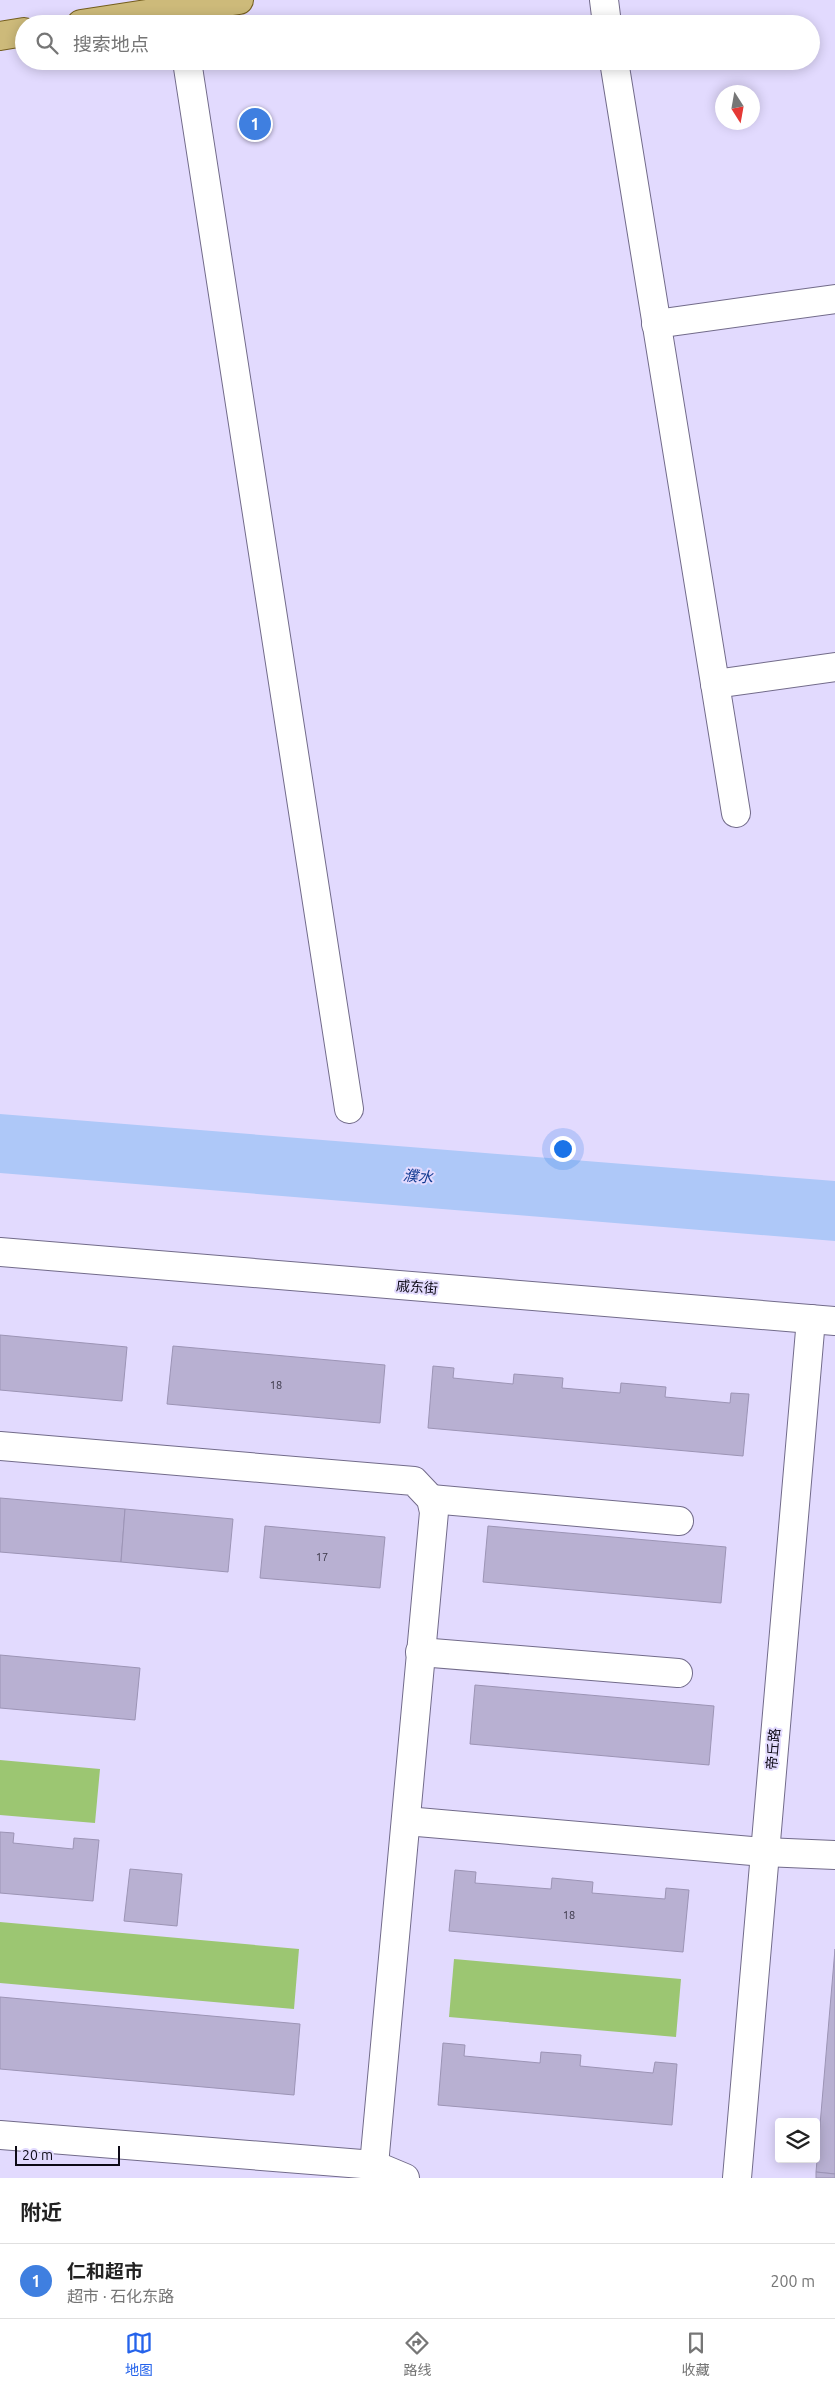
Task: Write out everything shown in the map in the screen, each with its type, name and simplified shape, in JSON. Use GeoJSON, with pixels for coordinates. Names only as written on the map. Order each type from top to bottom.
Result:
{"type":"FeatureCollection","features":[{"type":"Feature","properties":{"kind":"main road"},"geometry":{"type":"LineString","coordinates":[[184,15],[239,0]]}},
{"type":"Feature","properties":{"kind":"main road"},"geometry":{"type":"LineString","coordinates":[[0,36],[15,34]]}},
{"type":"Feature","properties":{"kind":"street"},"geometry":{"type":"LineString","coordinates":[[604,0],[606,15]]}},
{"type":"Feature","properties":{"kind":"street"},"geometry":{"type":"LineString","coordinates":[[189,70],[349,1109]]}},
{"type":"Feature","properties":{"kind":"street"},"geometry":{"type":"LineString","coordinates":[[615,70],[736,813]]}},
{"type":"Feature","properties":{"kind":"street"},"geometry":{"type":"LineString","coordinates":[[656,324],[835,299]]}},
{"type":"Feature","properties":{"kind":"street"},"geometry":{"type":"LineString","coordinates":[[714,684],[835,667]]}},
{"type":"Feature","properties":{"kind":"street","name":"戚东街"},"geometry":{"type":"LineString","coordinates":[[0,1252],[823,1320]]}},
{"type":"Feature","properties":{"kind":"street","name":"帝丘路"},"geometry":{"type":"LineString","coordinates":[[737,2178],[764,1852],[823,1320]]}},
{"type":"Feature","properties":{"kind":"street"},"geometry":{"type":"LineString","coordinates":[[0,1446],[414,1481],[431,1499],[434,1512],[374,2165]]}},
{"type":"Feature","properties":{"kind":"street"},"geometry":{"type":"LineString","coordinates":[[431,1499],[679,1521]]}},
{"type":"Feature","properties":{"kind":"street"},"geometry":{"type":"LineString","coordinates":[[420,1652],[678,1673]]}},
{"type":"Feature","properties":{"kind":"street"},"geometry":{"type":"LineString","coordinates":[[406,1821],[764,1852],[835,1855]]}},
{"type":"Feature","properties":{"kind":"street"},"geometry":{"type":"LineString","coordinates":[[0,2135],[374,2165],[405,2178]]}},
{"type":"Feature","properties":{"kind":"green space"},"geometry":{"type":"Polygon","coordinates":[[[0,1760],[100,1769],[95,1823],[0,1815],[0,1760]]]}},
{"type":"Feature","properties":{"kind":"green space"},"geometry":{"type":"Polygon","coordinates":[[[0,1922],[299,1949],[294,2009],[0,1983],[0,1922]]]}},
{"type":"Feature","properties":{"kind":"green space"},"geometry":{"type":"Polygon","coordinates":[[[454,1959],[681,1979],[676,2037],[449,2017],[454,1959]]]}},
{"type":"Feature","properties":{"kind":"water","name":"濮水"},"geometry":{"type":"Polygon","coordinates":[[[0,1114],[835,1181],[835,1241],[0,1173],[0,1114]]]}},
{"type":"Feature","properties":{"kind":"building"},"geometry":{"type":"Polygon","coordinates":[[[0,1335],[127,1347],[122,1401],[0,1390],[0,1335]]]}},
{"type":"Feature","properties":{"kind":"building"},"geometry":{"type":"Polygon","coordinates":[[[173,1346],[385,1365],[380,1423],[167,1404],[173,1346]]]}},
{"type":"Feature","properties":{"kind":"building"},"geometry":{"type":"Polygon","coordinates":[[[433,1366],[454,1368],[453,1378],[513,1384],[514,1374],[563,1378],[562,1388],[620,1393],[621,1383],[666,1387],[665,1397],[730,1403],[731,1393],[749,1394],[743,1456],[428,1428],[433,1366]]]}},
{"type":"Feature","properties":{"kind":"building"},"geometry":{"type":"Polygon","coordinates":[[[0,1498],[125,1509],[121,1562],[0,1552],[0,1498]]]}},
{"type":"Feature","properties":{"kind":"building"},"geometry":{"type":"Polygon","coordinates":[[[125,1509],[233,1519],[228,1572],[121,1562],[125,1509]]]}},
{"type":"Feature","properties":{"kind":"building"},"geometry":{"type":"Polygon","coordinates":[[[265,1526],[385,1537],[380,1588],[260,1578],[265,1526]]]}},
{"type":"Feature","properties":{"kind":"building"},"geometry":{"type":"Polygon","coordinates":[[[488,1526],[726,1547],[721,1603],[483,1582],[488,1526]]]}},
{"type":"Feature","properties":{"kind":"building"},"geometry":{"type":"Polygon","coordinates":[[[0,1655],[140,1668],[135,1720],[0,1708],[0,1655]]]}},
{"type":"Feature","properties":{"kind":"building"},"geometry":{"type":"Polygon","coordinates":[[[475,1685],[714,1706],[709,1765],[470,1744],[475,1685]]]}},
{"type":"Feature","properties":{"kind":"building"},"geometry":{"type":"Polygon","coordinates":[[[0,1832],[14,1833],[13,1843],[73,1849],[74,1838],[99,1840],[93,1901],[0,1893],[0,1832]]]}},
{"type":"Feature","properties":{"kind":"building"},"geometry":{"type":"Polygon","coordinates":[[[130,1869],[182,1874],[177,1926],[124,1921],[130,1869]]]}},
{"type":"Feature","properties":{"kind":"building"},"geometry":{"type":"Polygon","coordinates":[[[455,1870],[476,1872],[475,1883],[551,1889],[552,1878],[593,1882],[592,1893],[665,1899],[666,1888],[689,1890],[683,1952],[449,1931],[455,1870]]]}},
{"type":"Feature","properties":{"kind":"building"},"geometry":{"type":"Polygon","coordinates":[[[835,1949],[835,2174],[816,2172],[817,2163],[820,2163],[820,2125],[835,1949]]]}},
{"type":"Feature","properties":{"kind":"building"},"geometry":{"type":"Polygon","coordinates":[[[0,1997],[300,2024],[294,2095],[0,2069],[0,1997]]]}},
{"type":"Feature","properties":{"kind":"building"},"geometry":{"type":"Polygon","coordinates":[[[443,2043],[465,2045],[464,2056],[540,2063],[541,2052],[581,2055],[580,2066],[653,2073],[655,2062],[677,2064],[672,2125],[438,2105],[443,2043]]]}},
{"type":"Feature","properties":{"kind":"building"},"geometry":{"type":"Polygon","coordinates":[[[816,2172],[835,2174],[835,2178],[816,2178],[816,2172]]]}},
{"type":"Feature","properties":{"kind":"place","name":"仁和超市"},"geometry":{"type":"Point","coordinates":[255,124]}}]}
